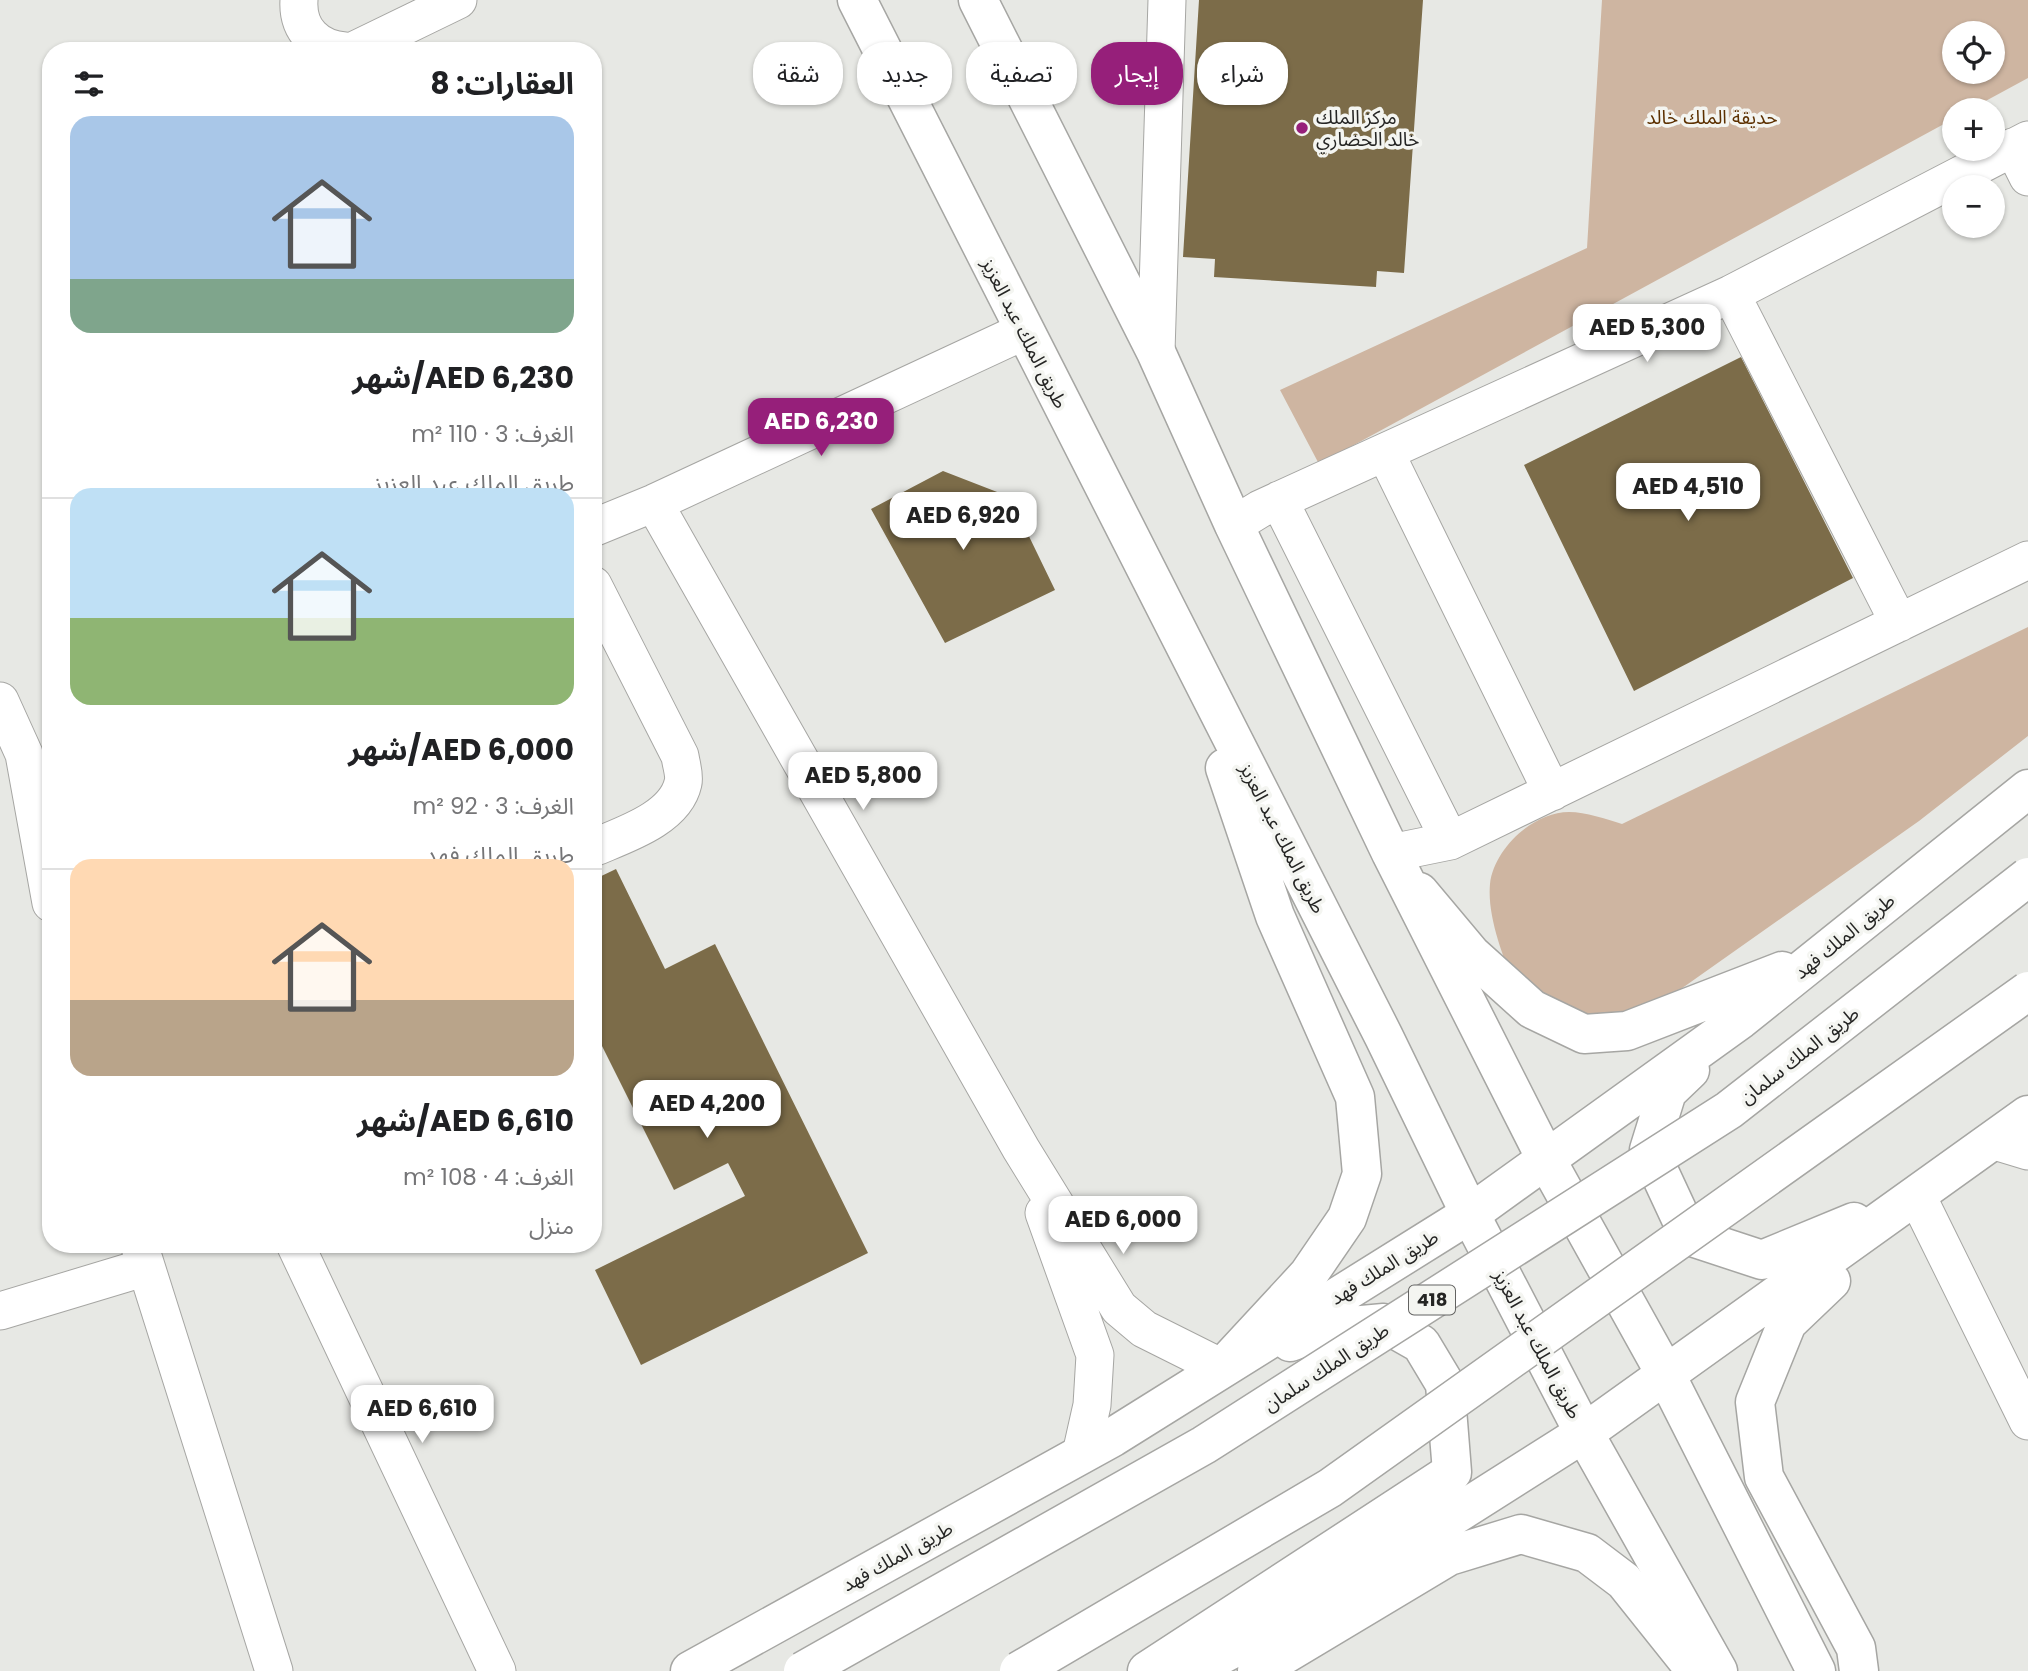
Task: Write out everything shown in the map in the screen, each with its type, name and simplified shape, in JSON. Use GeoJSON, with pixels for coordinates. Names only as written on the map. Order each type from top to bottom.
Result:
{"type":"FeatureCollection","features":[{"type":"Feature","properties":{"kind":"main road","name":"طريق الملك عبد العزيز"},"geometry":{"type":"LineString","coordinates":[[857,0],[1470,1214],[1584,1433],[1718,1671]]}},
{"type":"Feature","properties":{"kind":"main road"},"geometry":{"type":"LineString","coordinates":[[978,0],[1156,352],[1234,525],[1396,861],[1547,1161],[1666,1375],[1816,1671]]}},
{"type":"Feature","properties":{"kind":"main road"},"geometry":{"type":"LineString","coordinates":[[1186,649],[1275,916],[1355,1097],[1362,1174],[1347,1218],[1308,1275],[1222,1368]]}},
{"type":"Feature","properties":{"kind":"main road","name":"طريق الملك فهد"},"geometry":{"type":"LineString","coordinates":[[690,1671],[1081,1454],[1470,1214],[1741,1019],[2028,789]]}},
{"type":"Feature","properties":{"kind":"main road"},"geometry":{"type":"LineString","coordinates":[[1396,861],[1471,954],[1532,1009],[1584,1034],[1627,1031],[1817,958]]}},
{"type":"Feature","properties":{"kind":"main road","name":"طريق الملك سلمان"},"geometry":{"type":"LineString","coordinates":[[803,1671],[1204,1445],[1729,1110],[2028,877]]}},
{"type":"Feature","properties":{"kind":"main road"},"geometry":{"type":"LineString","coordinates":[[1019,1671],[1330,1488],[2028,991]]}},
{"type":"Feature","properties":{"kind":"main road"},"geometry":{"type":"LineString","coordinates":[[1741,1019],[1667,1092],[1649,1150],[1689,1236],[1762,1260],[1917,1196],[2011,1146],[2028,1115]]}},
{"type":"Feature","properties":{"kind":"main road"},"geometry":{"type":"LineString","coordinates":[[1191,1671],[1308,1608],[1584,1433],[1917,1196]]}},
{"type":"Feature","properties":{"kind":"main road"},"geometry":{"type":"LineString","coordinates":[[1859,1671],[1856,1648],[1764,1478],[1755,1402],[1787,1324],[1917,1196]]}},
{"type":"Feature","properties":{"kind":"main road"},"geometry":{"type":"LineString","coordinates":[[1147,1671],[1452,1472],[1444,1384],[1421,1344],[1384,1324],[1329,1328],[1222,1368]]}},
{"type":"Feature","properties":{"kind":"main road"},"geometry":{"type":"LineString","coordinates":[[1265,1669],[1449,1556],[1521,1534],[1587,1553],[1624,1581],[1696,1671]]}},
{"type":"Feature","properties":{"kind":"street"},"geometry":{"type":"LineString","coordinates":[[299,0],[301,20],[316,42]]}},
{"type":"Feature","properties":{"kind":"street"},"geometry":{"type":"LineString","coordinates":[[372,42],[458,0]]}},
{"type":"Feature","properties":{"kind":"street"},"geometry":{"type":"LineString","coordinates":[[1156,352],[1167,0]]}},
{"type":"Feature","properties":{"kind":"street"},"geometry":{"type":"LineString","coordinates":[[1234,525],[1279,500],[1731,294],[2023,155]]}},
{"type":"Feature","properties":{"kind":"street"},"geometry":{"type":"LineString","coordinates":[[1731,294],[1899,622]]}},
{"type":"Feature","properties":{"kind":"street"},"geometry":{"type":"LineString","coordinates":[[602,524],[654,503],[1024,331]]}},
{"type":"Feature","properties":{"kind":"street"},"geometry":{"type":"LineString","coordinates":[[1385,452],[1552,792]]}},
{"type":"Feature","properties":{"kind":"street"},"geometry":{"type":"LineString","coordinates":[[1279,500],[1450,841]]}},
{"type":"Feature","properties":{"kind":"street"},"geometry":{"type":"LineString","coordinates":[[654,503],[1021,1149],[1119,1308],[1144,1329],[1222,1368]]}},
{"type":"Feature","properties":{"kind":"street"},"geometry":{"type":"LineString","coordinates":[[1396,861],[1450,841],[2028,560]]}},
{"type":"Feature","properties":{"kind":"street"},"geometry":{"type":"LineString","coordinates":[[602,603],[680,756],[684,781],[675,802],[642,825],[602,844]]}},
{"type":"Feature","properties":{"kind":"street"},"geometry":{"type":"LineString","coordinates":[[0,701],[38,750],[42,797]]}},
{"type":"Feature","properties":{"kind":"street"},"geometry":{"type":"LineString","coordinates":[[1021,1149],[1095,1354],[1092,1405],[1081,1454]]}},
{"type":"Feature","properties":{"kind":"street"},"geometry":{"type":"LineString","coordinates":[[1917,1196],[2028,1421]]}},
{"type":"Feature","properties":{"kind":"street"},"geometry":{"type":"LineString","coordinates":[[299,1253],[497,1671]]}},
{"type":"Feature","properties":{"kind":"street"},"geometry":{"type":"LineString","coordinates":[[0,1311],[143,1256],[274,1671]]}},
{"type":"Feature","properties":{"kind":"green space","name":"حديقة الملك خالد"},"geometry":{"type":"Polygon","coordinates":[[[1602,0],[2028,0],[2028,78],[1991,98],[1942,98],[1942,125],[1319,464],[1280,390],[1587,248],[1602,0]]]}},
{"type":"Feature","properties":{"kind":"green space"},"geometry":{"type":"Polygon","coordinates":[[[2028,627],[2028,736],[1919,821],[1637,1020],[1583,1022],[1514,984],[1493,922],[1490,884],[1493,871],[1507,846],[1529,826],[1542,818],[1569,812],[1589,814],[1622,824],[2028,627]]]}},
{"type":"Feature","properties":{"kind":"building","name":"مركز الملك خالد الحضاري"},"geometry":{"type":"Polygon","coordinates":[[[1199,0],[1423,0],[1404,273],[1377,271],[1376,287],[1214,277],[1215,259],[1183,257],[1199,0]]]}},
{"type":"Feature","properties":{"kind":"building"},"geometry":{"type":"Polygon","coordinates":[[[1741,357],[1853,578],[1634,691],[1524,465],[1741,357]]]}},
{"type":"Feature","properties":{"kind":"building"},"geometry":{"type":"Polygon","coordinates":[[[943,471],[1010,497],[1055,590],[945,643],[871,509],[943,471]]]}},
{"type":"Feature","properties":{"kind":"building"},"geometry":{"type":"Polygon","coordinates":[[[616,869],[665,969],[715,944],[868,1253],[641,1365],[595,1270],[745,1196],[728,1163],[674,1190],[602,1046],[602,876],[616,869]]]}},
{"type":"Feature","properties":{"kind":"place","name":"مركز الملك خالد الحضاري"},"geometry":{"type":"Point","coordinates":[1302,128]}}]}
